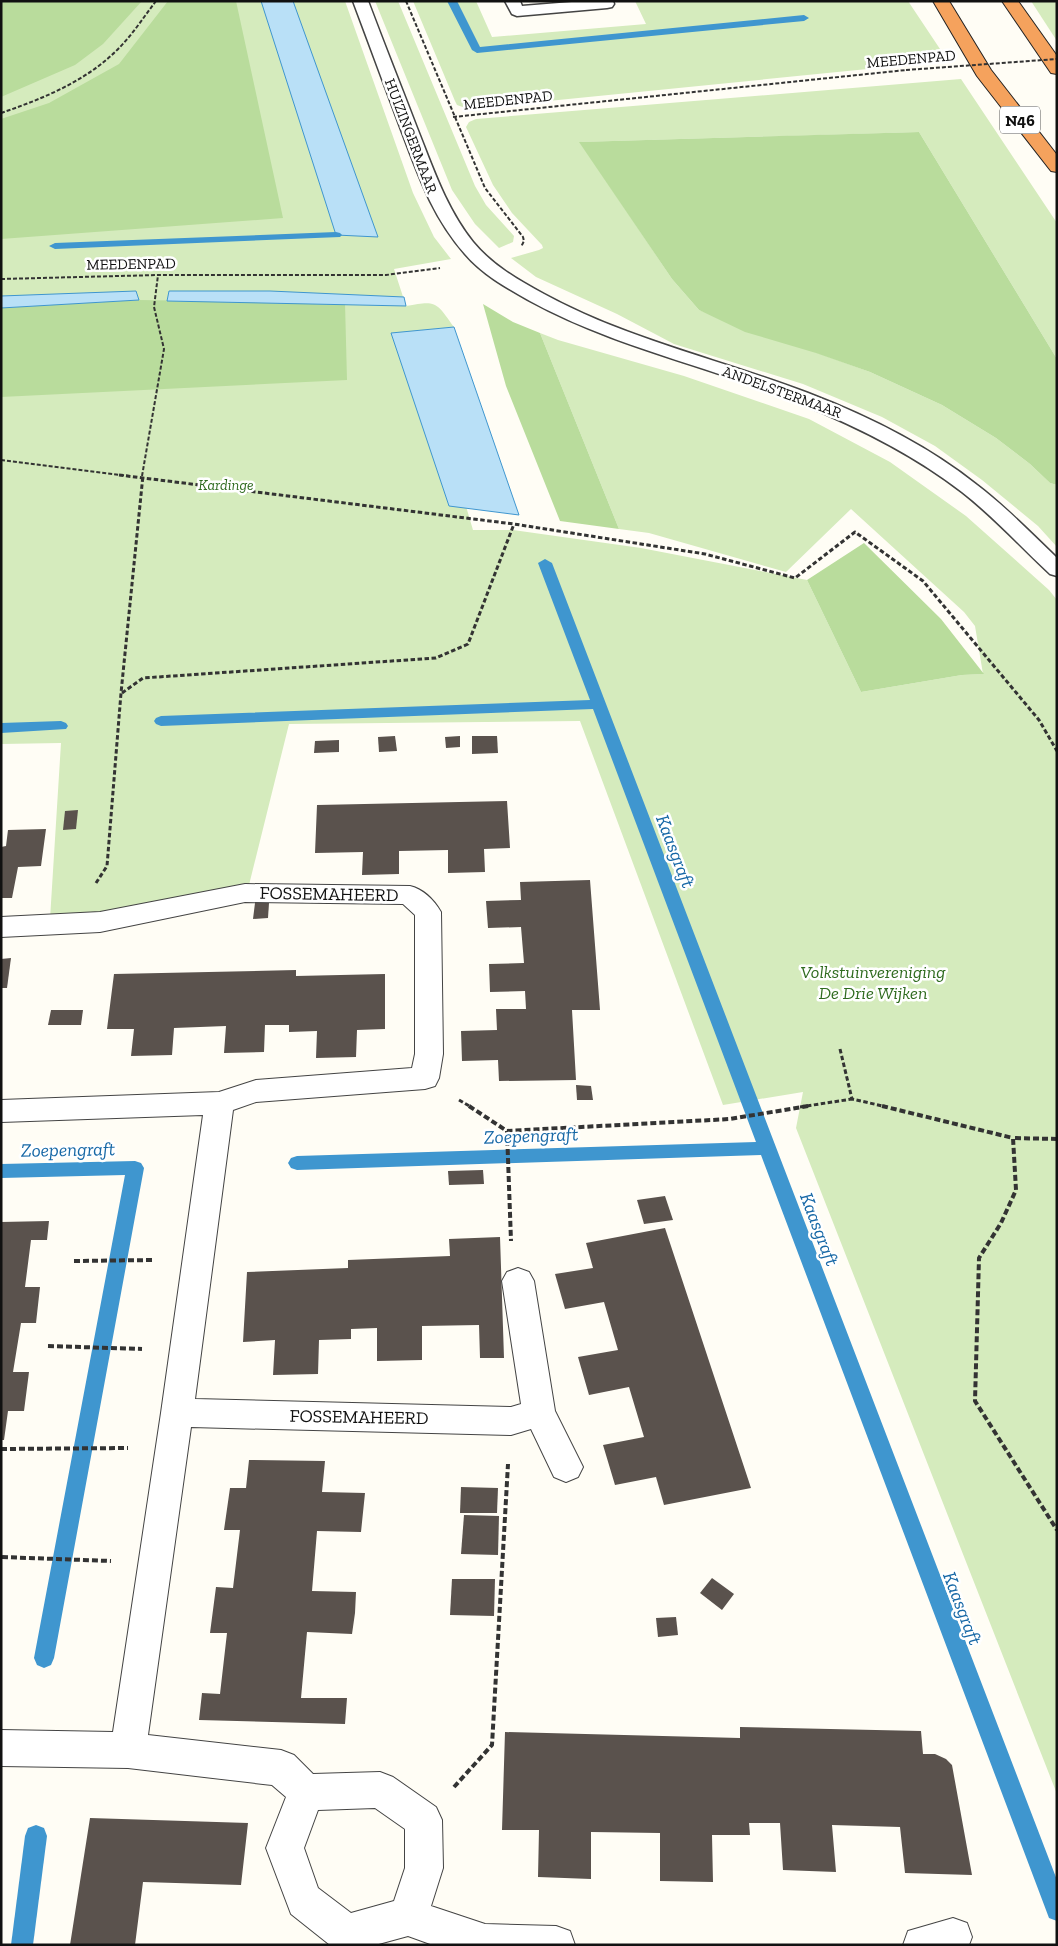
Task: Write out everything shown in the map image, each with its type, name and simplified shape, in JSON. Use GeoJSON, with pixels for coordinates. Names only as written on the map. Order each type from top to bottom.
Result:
{"type":"FeatureCollection","features":[{"type":"Feature","properties":{"kind":"highway","name":"N46"},"geometry":{"type":"LineString","coordinates":[[941,1],[983,72],[1057,167]]}},
{"type":"Feature","properties":{"kind":"highway"},"geometry":{"type":"LineString","coordinates":[[1010,1],[1057,69]]}},
{"type":"Feature","properties":{"kind":"street","name":"FOSSEMAHEERD"},"geometry":{"type":"LineString","coordinates":[[1,927],[100,922],[245,893],[410,895],[428,912],[429,1054],[425,1078]]}},
{"type":"Feature","properties":{"kind":"street"},"geometry":{"type":"LineString","coordinates":[[1,1111],[219,1103],[256,1091],[425,1078]]}},
{"type":"Feature","properties":{"kind":"street"},"geometry":{"type":"LineString","coordinates":[[128,1750],[177,1413],[219,1103]]}},
{"type":"Feature","properties":{"kind":"street"},"geometry":{"type":"LineString","coordinates":[[518,1281],[525,1417],[566,1467]]}},
{"type":"Feature","properties":{"kind":"street","name":"FOSSEMAHEERD"},"geometry":{"type":"LineString","coordinates":[[177,1413],[525,1417]]}},
{"type":"Feature","properties":{"kind":"street"},"geometry":{"type":"LineString","coordinates":[[1,1748],[128,1750],[281,1768],[306,1792],[380,1790],[423,1820],[424,1868],[408,1917]]}},
{"type":"Feature","properties":{"kind":"street"},"geometry":{"type":"LineString","coordinates":[[306,1792],[285,1848],[304,1901],[346,1933],[408,1917],[485,1943],[556,1945]]}},
{"type":"Feature","properties":{"kind":"lane","name":"HUIZINGERMAAR"},"geometry":{"type":"LineString","coordinates":[[360,1],[436,201],[455,230],[480,260]]}},
{"type":"Feature","properties":{"kind":"lane"},"geometry":{"type":"LineString","coordinates":[[512,1],[517,11],[606,4]]}},
{"type":"Feature","properties":{"kind":"lane","name":"ANDELSTERMAAR"},"geometry":{"type":"LineString","coordinates":[[480,260],[515,285],[574,318],[621,337],[800,396],[878,431],[945,471],[986,502],[1057,570]]}},
{"type":"Feature","properties":{"kind":"path"},"geometry":{"type":"LineString","coordinates":[[1,113],[44,96],[83,77],[99,66],[116,51],[156,1]]}},
{"type":"Feature","properties":{"kind":"path"},"geometry":{"type":"LineString","coordinates":[[406,1],[453,116]]}},
{"type":"Feature","properties":{"kind":"path","name":"MEEDENPAD"},"geometry":{"type":"LineString","coordinates":[[1,279],[158,275],[386,275],[456,266],[519,248],[524,241],[523,237],[485,188],[453,116],[906,70],[1057,59]]}},
{"type":"Feature","properties":{"kind":"path"},"geometry":{"type":"LineString","coordinates":[[69,924],[107,866],[121,693],[142,478],[164,349],[154,307],[158,275]]}},
{"type":"Feature","properties":{"kind":"path"},"geometry":{"type":"LineString","coordinates":[[1,460],[514,524],[705,554],[795,578],[855,532],[923,581],[1040,720],[1057,751]]}},
{"type":"Feature","properties":{"kind":"path"},"geometry":{"type":"LineString","coordinates":[[121,693],[143,678],[436,658],[468,644],[514,524]]}},
{"type":"Feature","properties":{"kind":"path"},"geometry":{"type":"LineString","coordinates":[[840,1049],[852,1099]]}},
{"type":"Feature","properties":{"kind":"path"},"geometry":{"type":"LineString","coordinates":[[425,1078],[507,1131],[730,1119],[852,1099],[1013,1138],[1057,1139]]}},
{"type":"Feature","properties":{"kind":"path"},"geometry":{"type":"LineString","coordinates":[[507,1131],[512,1270],[518,1281]]}},
{"type":"Feature","properties":{"kind":"path"},"geometry":{"type":"LineString","coordinates":[[1013,1138],[1016,1190],[1001,1223],[978,1258],[976,1401],[1057,1530]]}},
{"type":"Feature","properties":{"kind":"path"},"geometry":{"type":"LineString","coordinates":[[74,1261],[159,1260]]}},
{"type":"Feature","properties":{"kind":"path"},"geometry":{"type":"LineString","coordinates":[[48,1346],[146,1349]]}},
{"type":"Feature","properties":{"kind":"path"},"geometry":{"type":"LineString","coordinates":[[423,1820],[492,1745],[525,1417]]}},
{"type":"Feature","properties":{"kind":"path"},"geometry":{"type":"LineString","coordinates":[[1,1449],[128,1448]]}},
{"type":"Feature","properties":{"kind":"path"},"geometry":{"type":"LineString","coordinates":[[2,1557],[111,1561]]}},
{"type":"Feature","properties":{"kind":"green space"},"geometry":{"type":"Polygon","coordinates":[[[1,1],[345,1],[413,193],[434,237],[451,259],[394,269],[406,306],[424,303],[435,305],[454,327],[414,331],[473,530],[513,530],[641,548],[807,580],[861,692],[962,675],[983,674],[975,626],[964,612],[851,509],[786,572],[649,533],[619,529],[540,333],[558,340],[684,376],[809,419],[890,462],[966,516],[1049,590],[1057,600],[1057,1794],[796,1128],[803,1092],[723,1105],[580,721],[289,724],[249,885],[240,885],[169,903],[50,919],[61,743],[1,744],[1,1]]]}},
{"type":"Feature","properties":{"kind":"green space"},"geometry":{"type":"Polygon","coordinates":[[[1,1],[142,1],[103,44],[75,65],[1,97],[1,1]]]}},
{"type":"Feature","properties":{"kind":"green space"},"geometry":{"type":"Polygon","coordinates":[[[168,1],[236,1],[283,218],[1,239],[1,119],[49,103],[119,64],[168,1]]]}},
{"type":"Feature","properties":{"kind":"green space"},"geometry":{"type":"Polygon","coordinates":[[[375,1],[398,1],[475,186],[486,205],[514,236],[513,242],[499,248],[475,224],[452,190],[375,1]]]}},
{"type":"Feature","properties":{"kind":"green space"},"geometry":{"type":"Polygon","coordinates":[[[413,1],[476,1],[492,37],[646,24],[635,1],[908,1],[948,61],[468,109],[457,105],[413,1]]]}},
{"type":"Feature","properties":{"kind":"green space"},"geometry":{"type":"Polygon","coordinates":[[[1031,1],[1057,1],[1057,41],[1031,1]]]}},
{"type":"Feature","properties":{"kind":"green space"},"geometry":{"type":"Polygon","coordinates":[[[961,79],[1057,223],[1057,359],[919,132],[580,142],[672,279],[699,310],[870,372],[942,405],[996,438],[1030,464],[1050,483],[1057,485],[1057,547],[1038,526],[982,480],[935,446],[882,417],[803,384],[674,344],[617,314],[536,277],[511,258],[539,250],[543,248],[542,245],[512,213],[493,185],[466,127],[469,122],[476,119],[961,79]]]}},
{"type":"Feature","properties":{"kind":"green space"},"geometry":{"type":"Polygon","coordinates":[[[919,132],[1057,359],[1057,485],[1050,483],[1030,464],[996,438],[942,405],[870,372],[816,353],[745,332],[699,310],[672,279],[579,142],[919,132]]]}},
{"type":"Feature","properties":{"kind":"green space"},"geometry":{"type":"Polygon","coordinates":[[[139,300],[345,303],[347,380],[1,397],[1,308],[139,300]]]}},
{"type":"Feature","properties":{"kind":"green space"},"geometry":{"type":"Polygon","coordinates":[[[483,304],[513,322],[540,333],[619,529],[560,521],[506,386],[483,304]]]}},
{"type":"Feature","properties":{"kind":"green space"},"geometry":{"type":"Polygon","coordinates":[[[864,543],[941,619],[984,674],[962,675],[861,692],[807,580],[864,543]]]}},
{"type":"Feature","properties":{"kind":"water"},"geometry":{"type":"Polygon","coordinates":[[[261,1],[293,1],[378,237],[336,235],[261,1]]]}},
{"type":"Feature","properties":{"kind":"water"},"geometry":{"type":"Polygon","coordinates":[[[136,291],[139,300],[1,308],[1,296],[136,291]]]}},
{"type":"Feature","properties":{"kind":"water"},"geometry":{"type":"Polygon","coordinates":[[[169,291],[270,291],[404,297],[406,306],[167,301],[169,291]]]}},
{"type":"Feature","properties":{"kind":"water"},"geometry":{"type":"Polygon","coordinates":[[[454,327],[519,515],[449,506],[391,333],[454,327]]]}},
{"type":"Feature","properties":{"kind":"building"},"geometry":{"type":"Polygon","coordinates":[[[395,736],[397,751],[379,752],[378,737],[395,736]]]}},
{"type":"Feature","properties":{"kind":"building"},"geometry":{"type":"Polygon","coordinates":[[[460,736],[460,747],[446,748],[445,737],[460,736]]]}},
{"type":"Feature","properties":{"kind":"building"},"geometry":{"type":"Polygon","coordinates":[[[472,736],[497,736],[498,753],[472,754],[472,736]]]}},
{"type":"Feature","properties":{"kind":"building"},"geometry":{"type":"Polygon","coordinates":[[[339,740],[339,752],[314,753],[315,741],[339,740]]]}},
{"type":"Feature","properties":{"kind":"building"},"geometry":{"type":"Polygon","coordinates":[[[507,801],[510,848],[484,849],[485,872],[448,873],[448,850],[399,851],[399,874],[362,875],[363,852],[315,853],[317,805],[507,801]]]}},
{"type":"Feature","properties":{"kind":"building"},"geometry":{"type":"Polygon","coordinates":[[[78,810],[76,829],[63,830],[65,811],[78,810]]]}},
{"type":"Feature","properties":{"kind":"building"},"geometry":{"type":"Polygon","coordinates":[[[46,829],[41,866],[18,867],[12,898],[1,898],[1,847],[6,846],[8,830],[46,829]]]}},
{"type":"Feature","properties":{"kind":"building"},"geometry":{"type":"Polygon","coordinates":[[[590,880],[600,1010],[572,1010],[576,1080],[499,1081],[498,1060],[462,1061],[461,1031],[497,1030],[496,1009],[526,1009],[525,991],[490,992],[489,964],[524,963],[521,927],[488,928],[486,901],[521,900],[520,882],[590,880]]]}},
{"type":"Feature","properties":{"kind":"building"},"geometry":{"type":"Polygon","coordinates":[[[255,903],[269,903],[268,918],[253,919],[255,903]]]}},
{"type":"Feature","properties":{"kind":"building"},"geometry":{"type":"Polygon","coordinates":[[[11,958],[7,988],[1,988],[1,959],[11,958]]]}},
{"type":"Feature","properties":{"kind":"building"},"geometry":{"type":"Polygon","coordinates":[[[296,970],[296,976],[385,974],[385,1029],[357,1030],[356,1057],[316,1058],[317,1031],[289,1032],[289,1025],[265,1025],[264,1052],[224,1053],[226,1026],[174,1028],[172,1055],[131,1056],[134,1029],[107,1029],[114,974],[296,970]]]}},
{"type":"Feature","properties":{"kind":"building"},"geometry":{"type":"Polygon","coordinates":[[[51,1010],[83,1010],[81,1025],[48,1025],[51,1010]]]}},
{"type":"Feature","properties":{"kind":"building"},"geometry":{"type":"Polygon","coordinates":[[[576,1085],[591,1086],[593,1100],[577,1100],[576,1085]]]}},
{"type":"Feature","properties":{"kind":"building"},"geometry":{"type":"Polygon","coordinates":[[[483,1170],[484,1184],[449,1185],[448,1171],[483,1170]]]}},
{"type":"Feature","properties":{"kind":"building"},"geometry":{"type":"Polygon","coordinates":[[[665,1196],[673,1220],[644,1224],[637,1200],[665,1196]]]}},
{"type":"Feature","properties":{"kind":"building"},"geometry":{"type":"Polygon","coordinates":[[[49,1221],[47,1240],[31,1240],[25,1287],[40,1287],[36,1323],[21,1323],[13,1372],[29,1372],[24,1411],[8,1411],[4,1440],[1,1440],[1,1222],[49,1221]]]}},
{"type":"Feature","properties":{"kind":"building"},"geometry":{"type":"Polygon","coordinates":[[[665,1228],[751,1488],[664,1505],[656,1477],[615,1485],[603,1445],[644,1437],[629,1387],[589,1395],[578,1357],[618,1350],[604,1302],[565,1309],[555,1274],[593,1268],[586,1243],[665,1228]]]}},
{"type":"Feature","properties":{"kind":"building"},"geometry":{"type":"Polygon","coordinates":[[[500,1237],[504,1358],[480,1358],[479,1325],[422,1326],[422,1360],[377,1361],[377,1328],[351,1329],[351,1339],[319,1340],[318,1374],[273,1375],[275,1340],[243,1342],[247,1272],[348,1268],[348,1260],[450,1256],[449,1239],[500,1237]]]}},
{"type":"Feature","properties":{"kind":"building"},"geometry":{"type":"Polygon","coordinates":[[[249,1460],[325,1461],[322,1492],[365,1493],[361,1532],[317,1531],[312,1591],[356,1592],[355,1613],[352,1634],[307,1632],[301,1698],[347,1698],[345,1724],[199,1720],[202,1693],[220,1694],[227,1633],[210,1633],[216,1587],[233,1588],[240,1530],[224,1530],[230,1488],[246,1488],[249,1460]]]}},
{"type":"Feature","properties":{"kind":"building"},"geometry":{"type":"Polygon","coordinates":[[[461,1487],[498,1488],[497,1513],[460,1513],[461,1487]]]}},
{"type":"Feature","properties":{"kind":"building"},"geometry":{"type":"Polygon","coordinates":[[[464,1515],[499,1516],[498,1555],[461,1554],[464,1515]]]}},
{"type":"Feature","properties":{"kind":"building"},"geometry":{"type":"Polygon","coordinates":[[[712,1578],[734,1594],[722,1610],[700,1593],[712,1578]]]}},
{"type":"Feature","properties":{"kind":"building"},"geometry":{"type":"Polygon","coordinates":[[[452,1579],[495,1579],[494,1616],[450,1615],[452,1579]]]}},
{"type":"Feature","properties":{"kind":"building"},"geometry":{"type":"Polygon","coordinates":[[[676,1617],[678,1635],[658,1637],[656,1618],[676,1617]]]}},
{"type":"Feature","properties":{"kind":"building"},"geometry":{"type":"Polygon","coordinates":[[[740,1727],[921,1731],[923,1754],[935,1754],[946,1759],[952,1765],[972,1875],[905,1873],[900,1827],[832,1825],[836,1872],[783,1870],[780,1823],[749,1823],[750,1835],[712,1835],[713,1882],[660,1881],[660,1833],[591,1832],[591,1879],[538,1877],[539,1830],[502,1830],[505,1732],[740,1738],[740,1727]]]}},
{"type":"Feature","properties":{"kind":"building"},"geometry":{"type":"Polygon","coordinates":[[[90,1818],[248,1823],[241,1885],[143,1882],[135,1945],[70,1945],[90,1818]]]}},
{"type":"Feature","properties":{"kind":"waterway"},"geometry":{"type":"LineString","coordinates":[[452,1],[477,50],[804,18]]}},
{"type":"Feature","properties":{"kind":"waterway"},"geometry":{"type":"LineString","coordinates":[[55,246],[336,235]]}},
{"type":"Feature","properties":{"kind":"waterway","name":"Kaasgraft"},"geometry":{"type":"LineString","coordinates":[[545,563],[599,704]]}},
{"type":"Feature","properties":{"kind":"waterway"},"geometry":{"type":"LineString","coordinates":[[161,721],[599,704]]}},
{"type":"Feature","properties":{"kind":"waterway","name":"Kaasgraft"},"geometry":{"type":"LineString","coordinates":[[599,704],[1057,1910]]}},
{"type":"Feature","properties":{"kind":"waterway"},"geometry":{"type":"LineString","coordinates":[[1,728],[61,726]]}},
{"type":"Feature","properties":{"kind":"waterway","name":"Zoepengraft"},"geometry":{"type":"LineString","coordinates":[[297,1163],[767,1148]]}},
{"type":"Feature","properties":{"kind":"waterway"},"geometry":{"type":"LineString","coordinates":[[1,1171],[135,1168],[44,1658]]}},
{"type":"Feature","properties":{"kind":"waterway","name":"Kaasgraft"},"geometry":{"type":"LineString","coordinates":[[22,1945],[36,1836]]}},
{"type":"Feature","properties":{"kind":"park label","name":"Kardinge"},"geometry":{"type":"Point","coordinates":[226,485]}},
{"type":"Feature","properties":{"kind":"park label","name":"Volkstuinvereniging De Drie Wijken"},"geometry":{"type":"Point","coordinates":[873,982]}}]}
